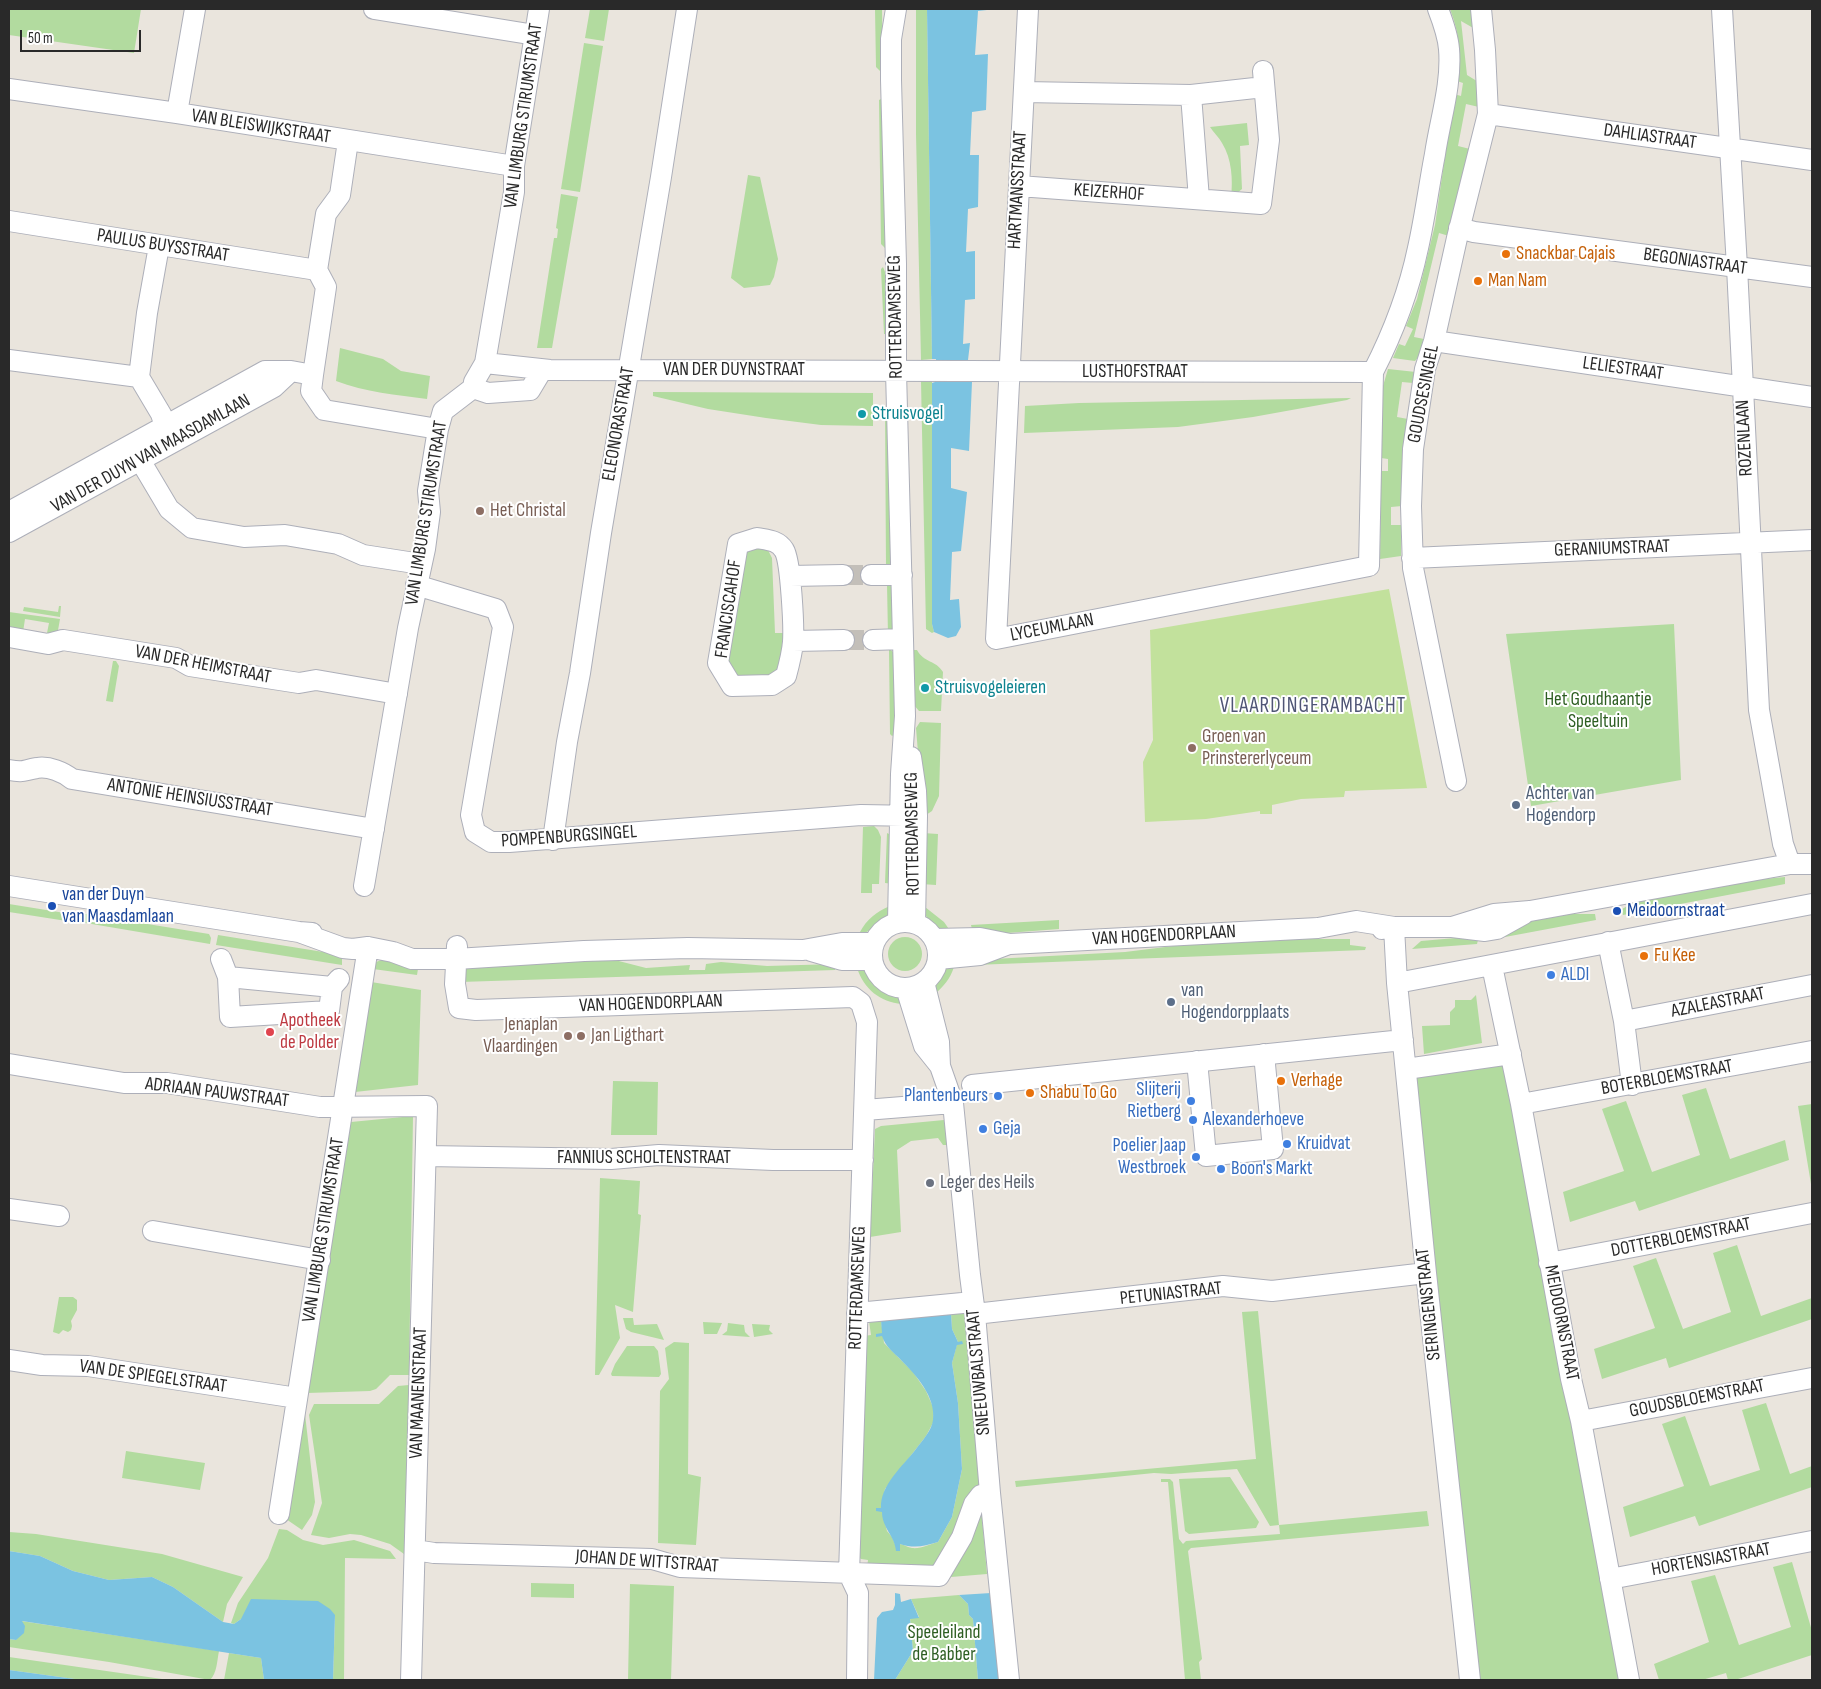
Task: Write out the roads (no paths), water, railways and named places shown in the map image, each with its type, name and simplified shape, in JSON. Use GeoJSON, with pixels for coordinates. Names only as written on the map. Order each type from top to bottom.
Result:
{"type":"FeatureCollection","features":[{"type":"Feature","properties":{"kind":"street"},"geometry":{"type":"LineString","coordinates":[[176,113],[195,9]]}},
{"type":"Feature","properties":{"kind":"street"},"geometry":{"type":"LineString","coordinates":[[374,9],[535,35]]}},
{"type":"Feature","properties":{"kind":"street","name":"VAN LIMBURG STIRUMSTRAAT"},"geometry":{"type":"LineString","coordinates":[[364,886],[416,585],[422,564],[430,512],[428,491],[438,429],[443,411],[473,388],[474,382],[485,364],[514,192],[514,166],[539,9]]}},
{"type":"Feature","properties":{"kind":"street","name":"ELEONORASTRAAT"},"geometry":{"type":"LineString","coordinates":[[553,840],[567,742],[580,673],[601,533],[687,9]]}},
{"type":"Feature","properties":{"kind":"street","name":"ROTTERDAMSEWEG"},"geometry":{"type":"LineString","coordinates":[[887,9],[892,39],[896,371],[905,716],[901,774],[908,816],[907,923]]}},
{"type":"Feature","properties":{"kind":"street","name":"ROTTERDAMSEWEG"},"geometry":{"type":"LineString","coordinates":[[892,39],[896,9]]}},
{"type":"Feature","properties":{"kind":"street","name":"HARTMANSSTRAAT"},"geometry":{"type":"LineString","coordinates":[[1009,372],[1028,9]]}},
{"type":"Feature","properties":{"kind":"street"},"geometry":{"type":"LineString","coordinates":[[1374,372],[1387,345],[1405,296],[1418,249],[1443,116],[1449,68],[1449,48],[1438,9]]}},
{"type":"Feature","properties":{"kind":"street","name":"GOUDSESINGEL"},"geometry":{"type":"LineString","coordinates":[[1456,781],[1412,558],[1411,506],[1413,449],[1425,368],[1434,341],[1459,228],[1488,114],[1485,50],[1480,9]]}},
{"type":"Feature","properties":{"kind":"street","name":"ROZENLAAN"},"geometry":{"type":"LineString","coordinates":[[1722,9],[1759,710],[1783,844],[1790,864]]}},
{"type":"Feature","properties":{"kind":"street","name":"KEIZERHOF"},"geometry":{"type":"LineString","coordinates":[[1019,186],[1261,204],[1269,140],[1264,79],[1191,95],[1024,92]]}},
{"type":"Feature","properties":{"kind":"street","name":"VAN BLEISWIJKSTRAAT"},"geometry":{"type":"LineString","coordinates":[[9,89],[514,166]]}},
{"type":"Feature","properties":{"kind":"street"},"geometry":{"type":"LineString","coordinates":[[1191,95],[1199,200]]}},
{"type":"Feature","properties":{"kind":"street","name":"DAHLIASTRAAT"},"geometry":{"type":"LineString","coordinates":[[1488,114],[1812,160]]}},
{"type":"Feature","properties":{"kind":"street"},"geometry":{"type":"LineString","coordinates":[[348,141],[340,195],[326,214],[317,270],[326,287],[311,391],[324,410],[438,429]]}},
{"type":"Feature","properties":{"kind":"street","name":"PAULUS BUYSSTRAAT"},"geometry":{"type":"LineString","coordinates":[[9,221],[317,270]]}},
{"type":"Feature","properties":{"kind":"street","name":"BEGONIASTRAAT"},"geometry":{"type":"LineString","coordinates":[[1459,228],[1474,232],[1812,278]]}},
{"type":"Feature","properties":{"kind":"street"},"geometry":{"type":"LineString","coordinates":[[159,246],[146,314],[139,377],[161,414],[169,434]]}},
{"type":"Feature","properties":{"kind":"street","name":"LELIESTRAAT"},"geometry":{"type":"LineString","coordinates":[[1434,341],[1812,397]]}},
{"type":"Feature","properties":{"kind":"street"},"geometry":{"type":"LineString","coordinates":[[9,360],[139,377]]}},
{"type":"Feature","properties":{"kind":"street","name":"VAN DER DUYNSTRAAT"},"geometry":{"type":"LineString","coordinates":[[485,364],[542,370],[896,371]]}},
{"type":"Feature","properties":{"kind":"street"},"geometry":{"type":"LineString","coordinates":[[473,388],[488,393],[530,390],[542,370]]}},
{"type":"Feature","properties":{"kind":"street","name":"VAN DER DUYN VAN MAASDAMLAAN"},"geometry":{"type":"LineString","coordinates":[[9,512],[136,452],[169,434],[274,387],[291,371],[313,375]]}},
{"type":"Feature","properties":{"kind":"street","name":"LUSTHOFSTRAAT"},"geometry":{"type":"LineString","coordinates":[[896,371],[1374,372]]}},
{"type":"Feature","properties":{"kind":"street","name":"LYCEUMLAAN"},"geometry":{"type":"LineString","coordinates":[[1009,372],[996,639],[1369,566],[1374,372]]}},
{"type":"Feature","properties":{"kind":"street"},"geometry":{"type":"LineString","coordinates":[[136,452],[169,509],[192,528],[244,537],[285,535],[338,544],[363,555],[422,564]]}},
{"type":"Feature","properties":{"kind":"street","name":"VAN DER DUYN VAN MAASDAMLAAN"},"geometry":{"type":"LineString","coordinates":[[9,532],[136,452]]}},
{"type":"Feature","properties":{"kind":"street","name":"FRANCISCAHOF"},"geometry":{"type":"LineString","coordinates":[[757,538],[776,542],[784,550],[790,576],[793,642],[786,676],[772,685],[732,686],[718,663],[738,544],[757,538]]}},
{"type":"Feature","properties":{"kind":"street","name":"GERANIUMSTRAAT"},"geometry":{"type":"LineString","coordinates":[[1412,558],[1812,540]]}},
{"type":"Feature","properties":{"kind":"street"},"geometry":{"type":"LineString","coordinates":[[872,575],[902,575]]}},
{"type":"Feature","properties":{"kind":"street"},"geometry":{"type":"LineString","coordinates":[[790,576],[837,576]]}},
{"type":"Feature","properties":{"kind":"street","name":"POMPENBURGSINGEL"},"geometry":{"type":"LineString","coordinates":[[416,585],[496,608],[503,627],[471,815],[475,832],[492,842],[553,840],[860,815],[908,816]]}},
{"type":"Feature","properties":{"kind":"street","name":"VAN DER HEIMSTRAAT"},"geometry":{"type":"LineString","coordinates":[[9,637],[48,644],[63,640],[176,658],[190,666],[233,673],[299,683],[316,680],[397,694]]}},
{"type":"Feature","properties":{"kind":"street"},"geometry":{"type":"LineString","coordinates":[[872,640],[903,639]]}},
{"type":"Feature","properties":{"kind":"street"},"geometry":{"type":"LineString","coordinates":[[793,642],[836,645]]}},
{"type":"Feature","properties":{"kind":"street","name":"ANTONIE HEINSIUSSTRAAT"},"geometry":{"type":"LineString","coordinates":[[9,770],[22,772],[38,767],[62,771],[72,778],[374,829]]}},
{"type":"Feature","properties":{"kind":"street","name":"VAN HOGENDORPLAAN"},"geometry":{"type":"LineString","coordinates":[[1790,864],[1812,855]]}},
{"type":"Feature","properties":{"kind":"street","name":"VAN HOGENDORPLAAN"},"geometry":{"type":"LineString","coordinates":[[934,938],[980,938],[1010,944],[1318,928],[1357,933],[1394,928],[1452,927],[1485,931],[1497,929],[1530,911],[1790,864],[1812,864]]}},
{"type":"Feature","properties":{"kind":"street"},"geometry":{"type":"LineString","coordinates":[[9,886],[299,932],[343,948],[368,947],[412,958],[456,953],[688,948],[807,950],[842,960],[873,952]]}},
{"type":"Feature","properties":{"kind":"street"},"geometry":{"type":"LineString","coordinates":[[1398,983],[1812,904]]}},
{"type":"Feature","properties":{"kind":"street"},"geometry":{"type":"LineString","coordinates":[[907,923],[926,929],[934,938],[938,958],[933,972],[915,985],[893,986],[877,973],[873,952],[877,937],[886,927],[907,923]]}},
{"type":"Feature","properties":{"kind":"street","name":"SERINGENSTRAAT"},"geometry":{"type":"LineString","coordinates":[[1394,928],[1426,1273],[1470,1680]]}},
{"type":"Feature","properties":{"kind":"street"},"geometry":{"type":"LineString","coordinates":[[1608,942],[1624,1022],[1632,1085]]}},
{"type":"Feature","properties":{"kind":"street","name":"VAN HOGENDORPLAAN"},"geometry":{"type":"LineString","coordinates":[[938,958],[980,954],[1010,944]]}},
{"type":"Feature","properties":{"kind":"street","name":"VAN LIMBURG STIRUMSTRAAT"},"geometry":{"type":"LineString","coordinates":[[279,1514],[368,947]]}},
{"type":"Feature","properties":{"kind":"street","name":"VAN HOGENDORPLAAN"},"geometry":{"type":"LineString","coordinates":[[456,953],[455,984],[459,1008],[476,1010],[853,997],[861,1003]]}},
{"type":"Feature","properties":{"kind":"street","name":"MEIDOORNSTRAAT"},"geometry":{"type":"LineString","coordinates":[[1492,966],[1521,1104],[1571,1379],[1581,1420],[1629,1680]]}},
{"type":"Feature","properties":{"kind":"street"},"geometry":{"type":"LineString","coordinates":[[225,968],[336,983],[331,1015],[230,1017],[225,968]]}},
{"type":"Feature","properties":{"kind":"street","name":"SNEEUWBALSTRAAT"},"geometry":{"type":"LineString","coordinates":[[915,985],[924,1046],[940,1066],[953,1102],[1009,1680]]}},
{"type":"Feature","properties":{"kind":"street","name":"AZALEASTRAAT"},"geometry":{"type":"LineString","coordinates":[[1624,1022],[1812,985]]}},
{"type":"Feature","properties":{"kind":"street","name":"ROTTERDAMSEWEG"},"geometry":{"type":"LineString","coordinates":[[849,1574],[867,1022],[861,1003]]}},
{"type":"Feature","properties":{"kind":"street"},"geometry":{"type":"LineString","coordinates":[[972,1085],[1257,1052],[1403,1040]]}},
{"type":"Feature","properties":{"kind":"street","name":"BOTERBLOEMSTRAAT"},"geometry":{"type":"LineString","coordinates":[[1521,1104],[1812,1051]]}},
{"type":"Feature","properties":{"kind":"street"},"geometry":{"type":"LineString","coordinates":[[1202,1059],[1206,1156],[1273,1149],[1257,1052]]}},
{"type":"Feature","properties":{"kind":"street"},"geometry":{"type":"LineString","coordinates":[[1406,1069],[1510,1054]]}},
{"type":"Feature","properties":{"kind":"street","name":"ADRIAAN PAUWSTRAAT"},"geometry":{"type":"LineString","coordinates":[[9,1064],[124,1083],[167,1083],[320,1107],[427,1106]]}},
{"type":"Feature","properties":{"kind":"street"},"geometry":{"type":"LineString","coordinates":[[865,1110],[953,1102]]}},
{"type":"Feature","properties":{"kind":"street","name":"VAN MAANENSTRAAT"},"geometry":{"type":"LineString","coordinates":[[411,1680],[427,1106]]}},
{"type":"Feature","properties":{"kind":"street","name":"FANNIUS SCHOLTENSTRAAT"},"geometry":{"type":"LineString","coordinates":[[426,1156],[611,1159],[658,1155],[773,1160],[862,1160]]}},
{"type":"Feature","properties":{"kind":"street"},"geometry":{"type":"LineString","coordinates":[[9,1209],[59,1216]]}},
{"type":"Feature","properties":{"kind":"street","name":"DOTTERBLOEMSTRAAT"},"geometry":{"type":"LineString","coordinates":[[1550,1262],[1812,1213]]}},
{"type":"Feature","properties":{"kind":"street"},"geometry":{"type":"LineString","coordinates":[[153,1231],[320,1260]]}},
{"type":"Feature","properties":{"kind":"street","name":"PETUNIASTRAAT"},"geometry":{"type":"LineString","coordinates":[[857,1313],[1073,1304],[1224,1286],[1272,1291],[1426,1273]]}},
{"type":"Feature","properties":{"kind":"street","name":"VAN DE SPIEGELSTRAAT"},"geometry":{"type":"LineString","coordinates":[[9,1360],[42,1366],[88,1366],[297,1398]]}},
{"type":"Feature","properties":{"kind":"street","name":"GOUDSBLOEMSTRAAT"},"geometry":{"type":"LineString","coordinates":[[1581,1420],[1812,1378]]}},
{"type":"Feature","properties":{"kind":"street","name":"JOHAN DE WITTSTRAAT"},"geometry":{"type":"LineString","coordinates":[[415,1550],[434,1553],[652,1559],[680,1567],[939,1576],[962,1537],[974,1504],[981,1495],[990,1493]]}},
{"type":"Feature","properties":{"kind":"street","name":"HORTENSIASTRAAT"},"geometry":{"type":"LineString","coordinates":[[1610,1579],[1812,1541]]}},
{"type":"Feature","properties":{"kind":"street"},"geometry":{"type":"LineString","coordinates":[[849,1574],[858,1593],[857,1680]]}},
{"type":"Feature","properties":{"kind":"water"},"geometry":{"type":"Polygon","coordinates":[[[927,9],[987,9],[978,11],[975,55],[988,54],[986,110],[972,112],[970,155],[979,155],[978,207],[968,209],[966,252],[975,251],[975,299],[965,300],[963,344],[970,343],[968,360],[963,360],[961,382],[972,382],[969,451],[951,448],[951,488],[967,492],[961,551],[952,552],[950,600],[959,599],[961,627],[956,636],[948,638],[934,632],[932,624],[932,383],[935,382],[936,359],[932,359],[927,9]]]}},
{"type":"Feature","properties":{"kind":"water"},"geometry":{"type":"Polygon","coordinates":[[[951,1313],[952,1329],[958,1342],[962,1341],[963,1344],[957,1345],[952,1363],[958,1403],[962,1469],[952,1517],[938,1542],[915,1547],[900,1544],[900,1551],[896,1551],[884,1523],[882,1512],[876,1511],[876,1508],[881,1508],[884,1491],[888,1484],[929,1431],[933,1420],[933,1411],[928,1395],[919,1380],[887,1346],[882,1336],[876,1337],[876,1334],[882,1333],[881,1320],[951,1313]]]}},
{"type":"Feature","properties":{"kind":"water"},"geometry":{"type":"Polygon","coordinates":[[[9,1551],[40,1556],[73,1571],[109,1580],[152,1577],[173,1587],[223,1622],[234,1624],[241,1619],[251,1599],[318,1601],[335,1615],[333,1680],[264,1680],[261,1658],[22,1621],[25,1626],[24,1633],[16,1640],[9,1639],[9,1551]]]}},
{"type":"Feature","properties":{"kind":"water"},"geometry":{"type":"Polygon","coordinates":[[[895,1593],[900,1594],[901,1602],[911,1599],[919,1618],[910,1619],[913,1651],[895,1680],[874,1680],[877,1618],[882,1612],[893,1610],[895,1593]]]}},
{"type":"Feature","properties":{"kind":"water"},"geometry":{"type":"Polygon","coordinates":[[[991,1593],[999,1680],[978,1680],[973,1619],[969,1615],[968,1604],[959,1595],[991,1593]]]}},
{"type":"Feature","properties":{"kind":"water"},"geometry":{"type":"Polygon","coordinates":[[[9,1670],[82,1680],[9,1680],[9,1670]]]}},
{"type":"Feature","properties":{"kind":"tunnel"},"geometry":{"type":"LineString","coordinates":[[843,575],[871,575]]}},
{"type":"Feature","properties":{"kind":"tunnel"},"geometry":{"type":"LineString","coordinates":[[844,640],[873,640]]}},
{"type":"Feature","properties":{"kind":"place","name":"Snackbar Cajais"},"geometry":{"type":"Point","coordinates":[1506,254]}},
{"type":"Feature","properties":{"kind":"place","name":"Man Nam"},"geometry":{"type":"Point","coordinates":[1478,281]}},
{"type":"Feature","properties":{"kind":"place","name":"Struisvogel"},"geometry":{"type":"Point","coordinates":[862,414]}},
{"type":"Feature","properties":{"kind":"place","name":"Het Christal"},"geometry":{"type":"Point","coordinates":[480,511]}},
{"type":"Feature","properties":{"kind":"place","name":"Struisvogeleieren"},"geometry":{"type":"Point","coordinates":[925,688]}},
{"type":"Feature","properties":{"kind":"place","name":"Groen van Prinstererlyceum"},"geometry":{"type":"Point","coordinates":[1192,748]}},
{"type":"Feature","properties":{"kind":"place","name":"Achter van Hogendorp"},"geometry":{"type":"Point","coordinates":[1516,805]}},
{"type":"Feature","properties":{"kind":"place","name":"van der Duyn van Maasdamlaan"},"geometry":{"type":"Point","coordinates":[52,906]}},
{"type":"Feature","properties":{"kind":"place","name":"Meidoornstraat"},"geometry":{"type":"Point","coordinates":[1617,911]}},
{"type":"Feature","properties":{"kind":"place","name":"Fu Kee"},"geometry":{"type":"Point","coordinates":[1644,956]}},
{"type":"Feature","properties":{"kind":"place","name":"ALDI"},"geometry":{"type":"Point","coordinates":[1551,975]}},
{"type":"Feature","properties":{"kind":"place","name":"van Hogendorpplaats"},"geometry":{"type":"Point","coordinates":[1171,1002]}},
{"type":"Feature","properties":{"kind":"place","name":"Apotheek de Polder"},"geometry":{"type":"Point","coordinates":[270,1032]}},
{"type":"Feature","properties":{"kind":"place","name":"Jenaplan Vlaardingen"},"geometry":{"type":"Point","coordinates":[568,1036]}},
{"type":"Feature","properties":{"kind":"place","name":"Jan Ligthart"},"geometry":{"type":"Point","coordinates":[581,1036]}},
{"type":"Feature","properties":{"kind":"place","name":"Verhage"},"geometry":{"type":"Point","coordinates":[1281,1081]}},
{"type":"Feature","properties":{"kind":"place","name":"Shabu To Go"},"geometry":{"type":"Point","coordinates":[1030,1093]}},
{"type":"Feature","properties":{"kind":"place","name":"Plantenbeurs"},"geometry":{"type":"Point","coordinates":[998,1096]}},
{"type":"Feature","properties":{"kind":"place","name":"Slijterij Rietberg"},"geometry":{"type":"Point","coordinates":[1191,1101]}},
{"type":"Feature","properties":{"kind":"place","name":"Alexanderhoeve"},"geometry":{"type":"Point","coordinates":[1193,1120]}},
{"type":"Feature","properties":{"kind":"place","name":"Geja"},"geometry":{"type":"Point","coordinates":[983,1129]}},
{"type":"Feature","properties":{"kind":"place","name":"Kruidvat"},"geometry":{"type":"Point","coordinates":[1287,1144]}},
{"type":"Feature","properties":{"kind":"place","name":"Poelier Jaap Westbroek"},"geometry":{"type":"Point","coordinates":[1196,1157]}},
{"type":"Feature","properties":{"kind":"place","name":"Boon's Markt"},"geometry":{"type":"Point","coordinates":[1221,1169]}},
{"type":"Feature","properties":{"kind":"place","name":"Leger des Heils"},"geometry":{"type":"Point","coordinates":[930,1183]}},
{"type":"Feature","properties":{"kind":"district","name":"VLAARDINGERAMBACHT"},"geometry":{"type":"Point","coordinates":[1313,707]}},
{"type":"Feature","properties":{"kind":"park label","name":"Het Goudhaantje Speeltuin"},"geometry":{"type":"Point","coordinates":[1598,711]}},
{"type":"Feature","properties":{"kind":"park label","name":"Speeleiland de Babber"},"geometry":{"type":"Point","coordinates":[944,1644]}}]}
